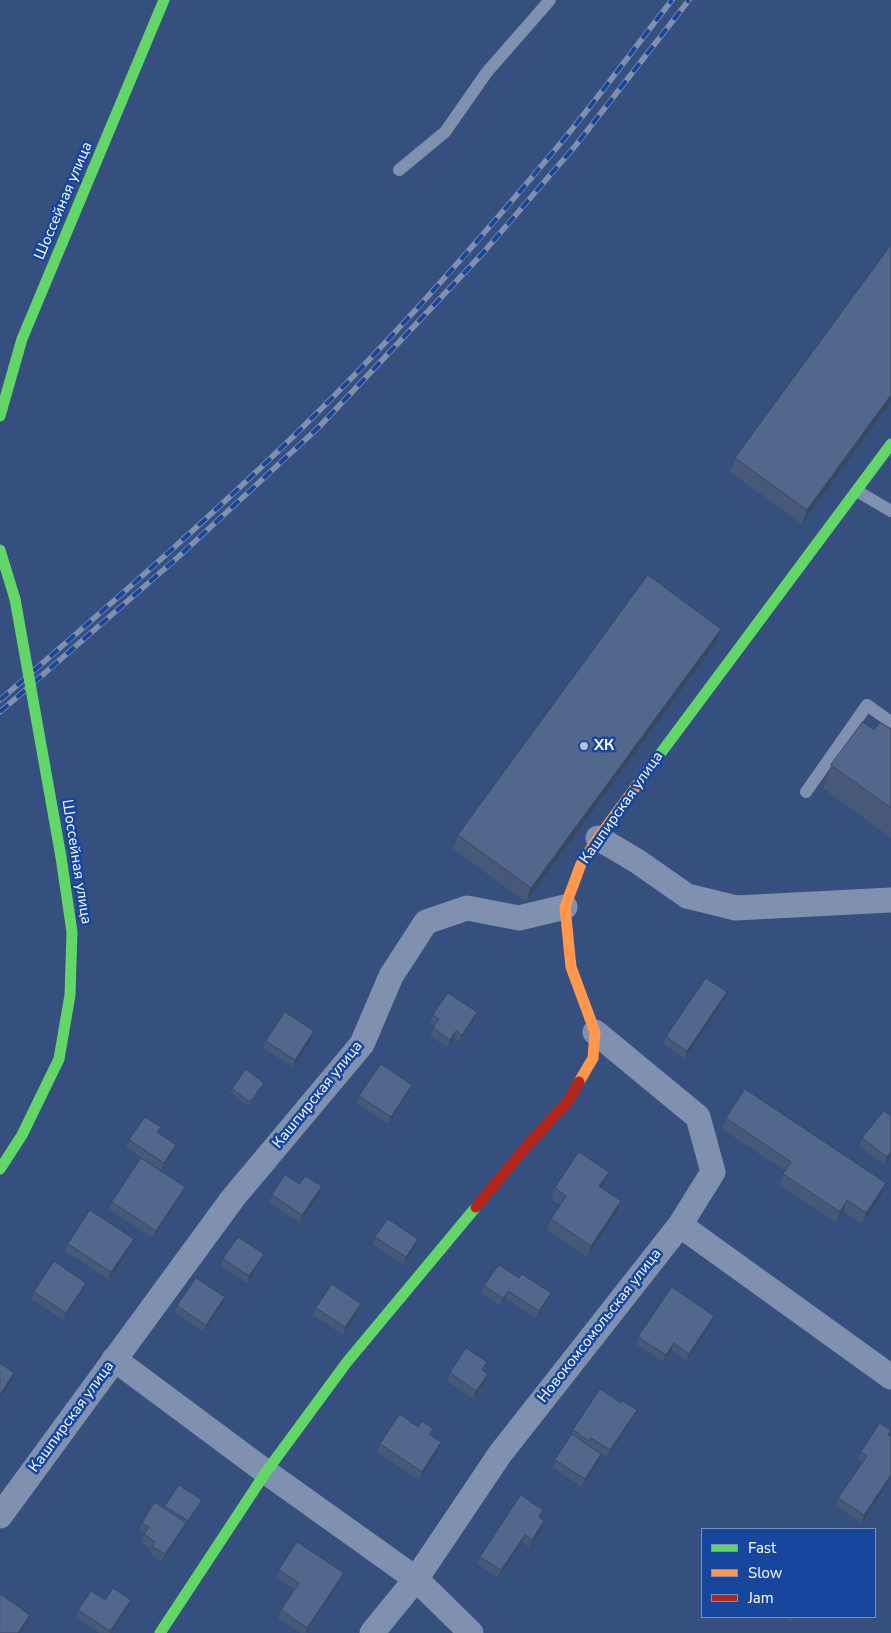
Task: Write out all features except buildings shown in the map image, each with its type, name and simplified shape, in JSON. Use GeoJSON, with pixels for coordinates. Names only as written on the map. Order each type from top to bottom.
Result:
{"type":"FeatureCollection","features":[{"type":"Feature","properties":{"kind":"street","name":"Шоссейная улица"},"geometry":{"type":"LineString","coordinates":[[0,416],[22,339],[164,0]]}},
{"type":"Feature","properties":{"kind":"street","name":"Кашпирская улица"},"geometry":{"type":"LineString","coordinates":[[0,1516],[233,1198],[362,1044],[391,976],[426,922],[467,908],[519,918],[565,907],[581,864],[598,838],[891,444]]}},
{"type":"Feature","properties":{"kind":"street","name":"Шоссейная улица"},"geometry":{"type":"LineString","coordinates":[[0,550],[15,600],[61,857],[72,932],[70,995],[59,1059],[22,1135],[0,1169]]}},
{"type":"Feature","properties":{"kind":"street"},"geometry":{"type":"LineString","coordinates":[[598,838],[637,861],[687,896],[736,908],[891,900]]}},
{"type":"Feature","properties":{"kind":"street"},"geometry":{"type":"LineString","coordinates":[[160,1633],[266,1472],[347,1362],[526,1146],[569,1100],[593,1058],[595,1032],[572,967],[565,907]]}},
{"type":"Feature","properties":{"kind":"street","name":"Новокомсомольская улица"},"geometry":{"type":"LineString","coordinates":[[372,1633],[416,1579],[500,1454],[680,1225],[713,1172],[698,1117],[595,1032]]}},
{"type":"Feature","properties":{"kind":"street"},"geometry":{"type":"LineString","coordinates":[[680,1225],[891,1377]]}},
{"type":"Feature","properties":{"kind":"street"},"geometry":{"type":"LineString","coordinates":[[114,1359],[266,1472],[416,1579],[471,1633]]}},
{"type":"Feature","properties":{"kind":"lane"},"geometry":{"type":"LineString","coordinates":[[399,170],[445,132],[487,72],[550,0]]}},
{"type":"Feature","properties":{"kind":"lane"},"geometry":{"type":"LineString","coordinates":[[857,491],[891,510]]}},
{"type":"Feature","properties":{"kind":"lane"},"geometry":{"type":"LineString","coordinates":[[806,792],[868,705],[891,722]]}},
{"type":"Feature","properties":{"kind":"railway"},"geometry":{"type":"LineString","coordinates":[[0,700],[236,491],[378,351],[534,175],[672,0]]}},
{"type":"Feature","properties":{"kind":"railway"},"geometry":{"type":"LineString","coordinates":[[0,712],[177,558],[319,427],[482,254],[576,145],[689,0]]}},
{"type":"Feature","properties":{"kind":"traffic: fast"},"geometry":{"type":"LineString","coordinates":[[0,416],[22,339],[164,0]]}},
{"type":"Feature","properties":{"kind":"traffic: fast"},"geometry":{"type":"LineString","coordinates":[[646,773],[891,444]]}},
{"type":"Feature","properties":{"kind":"traffic: fast"},"geometry":{"type":"LineString","coordinates":[[0,550],[15,599]]}},
{"type":"Feature","properties":{"kind":"traffic: fast"},"geometry":{"type":"LineString","coordinates":[[15,599],[61,857]]}},
{"type":"Feature","properties":{"kind":"traffic: fast"},"geometry":{"type":"LineString","coordinates":[[0,1169],[22,1135],[59,1059],[70,995],[72,932],[61,857]]}},
{"type":"Feature","properties":{"kind":"traffic: fast"},"geometry":{"type":"LineString","coordinates":[[160,1633],[266,1472],[347,1362],[476,1207]]}},
{"type":"Feature","properties":{"kind":"traffic: slow"},"geometry":{"type":"LineString","coordinates":[[579,1082],[593,1058],[595,1032],[571,967],[565,907],[581,864],[646,773]]}},
{"type":"Feature","properties":{"kind":"traffic: jam"},"geometry":{"type":"LineString","coordinates":[[476,1207],[526,1147],[569,1100],[579,1082]]}},
{"type":"Feature","properties":{"kind":"place","name":"ХК"},"geometry":{"type":"Point","coordinates":[584,746]}}]}
